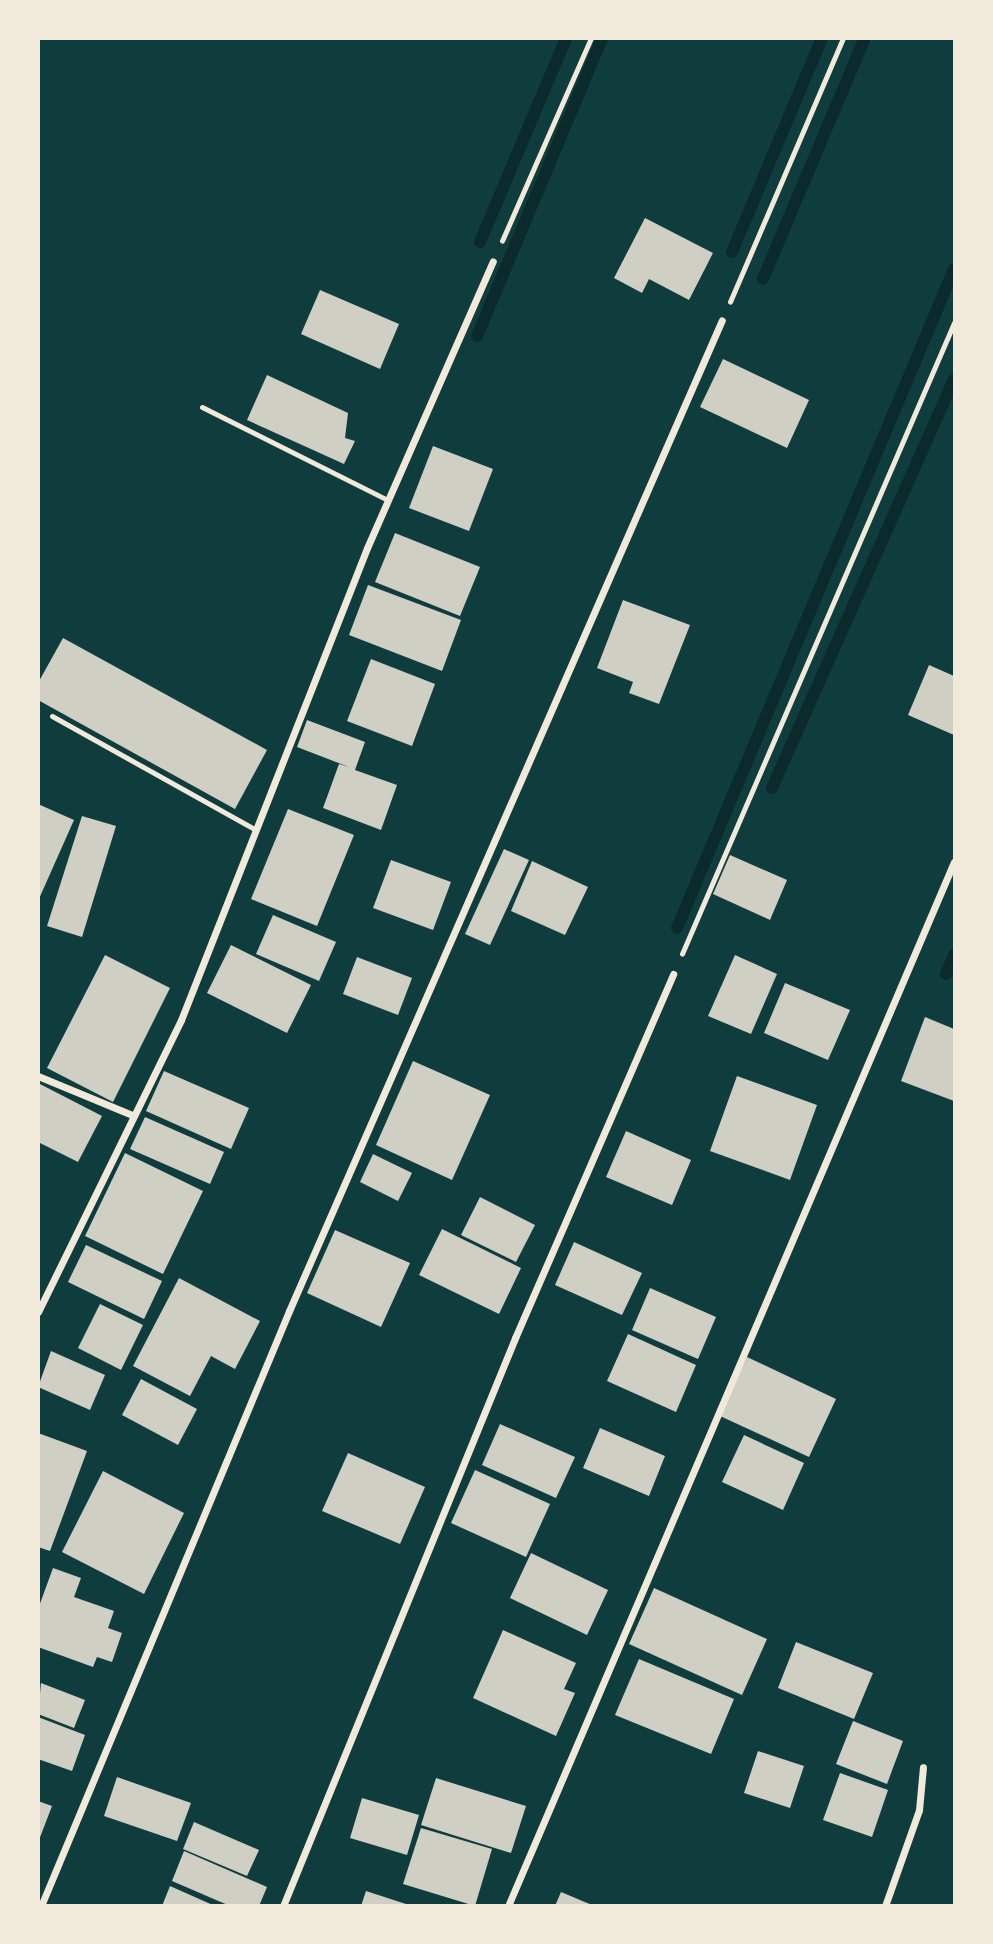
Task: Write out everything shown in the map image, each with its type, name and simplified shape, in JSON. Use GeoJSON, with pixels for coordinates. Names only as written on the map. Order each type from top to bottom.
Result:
{"type":"FeatureCollection","features":[{"type":"Feature","properties":{"kind":"street"},"geometry":{"type":"LineString","coordinates":[[38,1312],[132,1115],[181,1020],[388,500],[493,261]]}},
{"type":"Feature","properties":{"kind":"street"},"geometry":{"type":"LineString","coordinates":[[41,1906],[289,1311],[722,320]]}},
{"type":"Feature","properties":{"kind":"street"},"geometry":{"type":"LineString","coordinates":[[508,1906],[954,862]]}},
{"type":"Feature","properties":{"kind":"street"},"geometry":{"type":"LineString","coordinates":[[283,1906],[514,1338],[674,974]]}},
{"type":"Feature","properties":{"kind":"street"},"geometry":{"type":"LineString","coordinates":[[38,1076],[132,1115]]}},
{"type":"Feature","properties":{"kind":"street"},"geometry":{"type":"LineString","coordinates":[[885,1906],[919,1810],[923,1767]]}},
{"type":"Feature","properties":{"kind":"lane"},"geometry":{"type":"LineString","coordinates":[[202,407],[388,500]]}},
{"type":"Feature","properties":{"kind":"lane"},"geometry":{"type":"LineString","coordinates":[[52,716],[256,830]]}},
{"type":"Feature","properties":{"kind":"path"},"geometry":{"type":"LineString","coordinates":[[493,261],[591,38]]}},
{"type":"Feature","properties":{"kind":"path"},"geometry":{"type":"LineString","coordinates":[[722,320],[843,38]]}},
{"type":"Feature","properties":{"kind":"path"},"geometry":{"type":"LineString","coordinates":[[674,974],[954,323]]}},
{"type":"Feature","properties":{"kind":"building"},"geometry":{"type":"Polygon","coordinates":[[[645,218],[713,253],[689,300],[649,279],[642,293],[614,278],[645,218]]]}},
{"type":"Feature","properties":{"kind":"building"},"geometry":{"type":"Polygon","coordinates":[[[320,290],[399,324],[380,369],[301,334],[320,290]]]}},
{"type":"Feature","properties":{"kind":"building"},"geometry":{"type":"Polygon","coordinates":[[[723,359],[809,400],[787,448],[700,407],[723,359]]]}},
{"type":"Feature","properties":{"kind":"building"},"geometry":{"type":"Polygon","coordinates":[[[267,375],[348,413],[345,438],[355,441],[344,464],[247,420],[267,375]]]}},
{"type":"Feature","properties":{"kind":"building"},"geometry":{"type":"Polygon","coordinates":[[[433,446],[493,469],[469,531],[409,508],[433,446]]]}},
{"type":"Feature","properties":{"kind":"building"},"geometry":{"type":"Polygon","coordinates":[[[395,533],[480,567],[460,616],[375,582],[395,533]]]}},
{"type":"Feature","properties":{"kind":"building"},"geometry":{"type":"Polygon","coordinates":[[[368,585],[461,620],[442,671],[349,635],[368,585]]]}},
{"type":"Feature","properties":{"kind":"building"},"geometry":{"type":"Polygon","coordinates":[[[623,600],[690,625],[659,704],[629,693],[633,682],[597,668],[623,600]]]}},
{"type":"Feature","properties":{"kind":"building"},"geometry":{"type":"Polygon","coordinates":[[[63,638],[267,750],[235,809],[38,700],[38,683],[63,638]]]}},
{"type":"Feature","properties":{"kind":"building"},"geometry":{"type":"Polygon","coordinates":[[[371,659],[435,684],[412,746],[347,721],[371,659]]]}},
{"type":"Feature","properties":{"kind":"building"},"geometry":{"type":"Polygon","coordinates":[[[929,665],[954,676],[954,735],[908,715],[929,665]]]}},
{"type":"Feature","properties":{"kind":"building"},"geometry":{"type":"Polygon","coordinates":[[[307,720],[365,742],[355,770],[397,785],[381,830],[323,808],[339,764],[349,767],[297,747],[307,720]]]}},
{"type":"Feature","properties":{"kind":"building"},"geometry":{"type":"Polygon","coordinates":[[[38,804],[74,820],[38,901],[38,804]]]}},
{"type":"Feature","properties":{"kind":"building"},"geometry":{"type":"Polygon","coordinates":[[[288,809],[354,835],[317,926],[251,899],[288,809]]]}},
{"type":"Feature","properties":{"kind":"building"},"geometry":{"type":"Polygon","coordinates":[[[82,816],[116,826],[82,937],[47,926],[82,816]]]}},
{"type":"Feature","properties":{"kind":"building"},"geometry":{"type":"Polygon","coordinates":[[[504,849],[529,860],[490,945],[465,934],[504,849]]]}},
{"type":"Feature","properties":{"kind":"building"},"geometry":{"type":"Polygon","coordinates":[[[730,855],[787,880],[770,920],[713,894],[730,855]]]}},
{"type":"Feature","properties":{"kind":"building"},"geometry":{"type":"Polygon","coordinates":[[[391,860],[451,882],[433,930],[373,908],[391,860]]]}},
{"type":"Feature","properties":{"kind":"building"},"geometry":{"type":"Polygon","coordinates":[[[532,861],[588,887],[565,935],[511,911],[532,861]]]}},
{"type":"Feature","properties":{"kind":"building"},"geometry":{"type":"Polygon","coordinates":[[[273,915],[336,942],[319,981],[256,954],[273,915]]]}},
{"type":"Feature","properties":{"kind":"building"},"geometry":{"type":"Polygon","coordinates":[[[231,945],[311,985],[287,1033],[207,993],[231,945]]]}},
{"type":"Feature","properties":{"kind":"building"},"geometry":{"type":"Polygon","coordinates":[[[105,955],[170,988],[113,1102],[47,1068],[105,955]]]}},
{"type":"Feature","properties":{"kind":"building"},"geometry":{"type":"Polygon","coordinates":[[[735,955],[777,974],[751,1034],[708,1016],[735,955]]]}},
{"type":"Feature","properties":{"kind":"building"},"geometry":{"type":"Polygon","coordinates":[[[357,957],[412,978],[398,1015],[343,994],[357,957]]]}},
{"type":"Feature","properties":{"kind":"building"},"geometry":{"type":"Polygon","coordinates":[[[785,983],[850,1010],[828,1060],[764,1033],[785,983]]]}},
{"type":"Feature","properties":{"kind":"building"},"geometry":{"type":"Polygon","coordinates":[[[925,1017],[954,1029],[954,1101],[901,1081],[925,1017]]]}},
{"type":"Feature","properties":{"kind":"building"},"geometry":{"type":"Polygon","coordinates":[[[413,1061],[490,1095],[452,1180],[376,1145],[413,1061]]]}},
{"type":"Feature","properties":{"kind":"building"},"geometry":{"type":"Polygon","coordinates":[[[164,1071],[249,1108],[231,1149],[146,1111],[164,1071]]]}},
{"type":"Feature","properties":{"kind":"building"},"geometry":{"type":"Polygon","coordinates":[[[737,1076],[817,1105],[790,1180],[710,1151],[737,1076]]]}},
{"type":"Feature","properties":{"kind":"building"},"geometry":{"type":"Polygon","coordinates":[[[38,1083],[102,1116],[78,1162],[38,1142],[38,1083]]]}},
{"type":"Feature","properties":{"kind":"building"},"geometry":{"type":"Polygon","coordinates":[[[145,1117],[224,1152],[210,1184],[130,1149],[145,1117]]]}},
{"type":"Feature","properties":{"kind":"building"},"geometry":{"type":"Polygon","coordinates":[[[626,1131],[691,1160],[672,1205],[606,1177],[626,1131]]]}},
{"type":"Feature","properties":{"kind":"building"},"geometry":{"type":"Polygon","coordinates":[[[125,1153],[203,1191],[163,1274],[85,1236],[125,1153]]]}},
{"type":"Feature","properties":{"kind":"building"},"geometry":{"type":"Polygon","coordinates":[[[373,1154],[412,1173],[398,1201],[360,1182],[373,1154]]]}},
{"type":"Feature","properties":{"kind":"building"},"geometry":{"type":"Polygon","coordinates":[[[480,1197],[535,1225],[516,1262],[461,1235],[480,1197]]]}},
{"type":"Feature","properties":{"kind":"building"},"geometry":{"type":"Polygon","coordinates":[[[442,1229],[521,1268],[499,1314],[419,1275],[442,1229]]]}},
{"type":"Feature","properties":{"kind":"building"},"geometry":{"type":"Polygon","coordinates":[[[335,1230],[410,1263],[381,1327],[307,1293],[335,1230]]]}},
{"type":"Feature","properties":{"kind":"building"},"geometry":{"type":"Polygon","coordinates":[[[574,1242],[642,1273],[622,1315],[555,1285],[574,1242]]]}},
{"type":"Feature","properties":{"kind":"building"},"geometry":{"type":"Polygon","coordinates":[[[86,1245],[162,1281],[144,1319],[68,1282],[86,1245]]]}},
{"type":"Feature","properties":{"kind":"building"},"geometry":{"type":"Polygon","coordinates":[[[179,1278],[260,1321],[235,1369],[211,1356],[190,1396],[133,1366],[179,1278]]]}},
{"type":"Feature","properties":{"kind":"building"},"geometry":{"type":"Polygon","coordinates":[[[650,1288],[716,1317],[698,1359],[632,1330],[650,1288]]]}},
{"type":"Feature","properties":{"kind":"building"},"geometry":{"type":"Polygon","coordinates":[[[100,1304],[143,1325],[121,1370],[78,1348],[100,1304]]]}},
{"type":"Feature","properties":{"kind":"building"},"geometry":{"type":"Polygon","coordinates":[[[628,1334],[696,1365],[676,1412],[607,1381],[628,1334]]]}},
{"type":"Feature","properties":{"kind":"building"},"geometry":{"type":"Polygon","coordinates":[[[51,1351],[105,1375],[90,1410],[38,1387],[51,1351]]]}},
{"type":"Feature","properties":{"kind":"building"},"geometry":{"type":"Polygon","coordinates":[[[747,1357],[836,1399],[809,1457],[720,1416],[747,1357]]]}},
{"type":"Feature","properties":{"kind":"building"},"geometry":{"type":"Polygon","coordinates":[[[141,1379],[197,1409],[178,1445],[122,1415],[141,1379]]]}},
{"type":"Feature","properties":{"kind":"building"},"geometry":{"type":"Polygon","coordinates":[[[500,1424],[575,1457],[556,1498],[482,1465],[500,1424]]]}},
{"type":"Feature","properties":{"kind":"building"},"geometry":{"type":"Polygon","coordinates":[[[600,1428],[665,1456],[649,1496],[583,1468],[600,1428]]]}},
{"type":"Feature","properties":{"kind":"building"},"geometry":{"type":"Polygon","coordinates":[[[38,1433],[87,1451],[50,1551],[38,1547],[38,1433]]]}},
{"type":"Feature","properties":{"kind":"building"},"geometry":{"type":"Polygon","coordinates":[[[744,1435],[804,1463],[783,1510],[722,1482],[744,1435]]]}},
{"type":"Feature","properties":{"kind":"building"},"geometry":{"type":"Polygon","coordinates":[[[348,1453],[425,1487],[400,1544],[322,1511],[348,1453]]]}},
{"type":"Feature","properties":{"kind":"building"},"geometry":{"type":"Polygon","coordinates":[[[475,1470],[550,1504],[526,1557],[451,1523],[475,1470]]]}},
{"type":"Feature","properties":{"kind":"building"},"geometry":{"type":"Polygon","coordinates":[[[103,1471],[184,1513],[144,1594],[62,1552],[103,1471]]]}},
{"type":"Feature","properties":{"kind":"building"},"geometry":{"type":"Polygon","coordinates":[[[531,1553],[608,1590],[587,1635],[510,1598],[531,1553]]]}},
{"type":"Feature","properties":{"kind":"building"},"geometry":{"type":"Polygon","coordinates":[[[53,1568],[81,1578],[74,1597],[114,1611],[108,1628],[122,1633],[112,1662],[97,1657],[93,1667],[38,1647],[38,1609],[53,1568]]]}},
{"type":"Feature","properties":{"kind":"building"},"geometry":{"type":"Polygon","coordinates":[[[654,1588],[767,1639],[742,1695],[629,1644],[654,1588]]]}},
{"type":"Feature","properties":{"kind":"building"},"geometry":{"type":"Polygon","coordinates":[[[503,1630],[576,1663],[564,1689],[575,1693],[556,1736],[473,1698],[503,1630]]]}},
{"type":"Feature","properties":{"kind":"building"},"geometry":{"type":"Polygon","coordinates":[[[796,1642],[873,1673],[854,1719],[778,1688],[796,1642]]]}},
{"type":"Feature","properties":{"kind":"building"},"geometry":{"type":"Polygon","coordinates":[[[639,1659],[734,1699],[711,1754],[615,1715],[639,1659]]]}},
{"type":"Feature","properties":{"kind":"building"},"geometry":{"type":"Polygon","coordinates":[[[41,1683],[85,1700],[74,1728],[38,1714],[41,1683]]]}},
{"type":"Feature","properties":{"kind":"building"},"geometry":{"type":"Polygon","coordinates":[[[38,1717],[85,1735],[72,1771],[38,1759],[38,1717]]]}},
{"type":"Feature","properties":{"kind":"building"},"geometry":{"type":"Polygon","coordinates":[[[853,1721],[903,1741],[887,1784],[836,1764],[853,1721]]]}},
{"type":"Feature","properties":{"kind":"building"},"geometry":{"type":"Polygon","coordinates":[[[758,1751],[804,1766],[790,1808],[744,1793],[758,1751]]]}},
{"type":"Feature","properties":{"kind":"building"},"geometry":{"type":"Polygon","coordinates":[[[840,1773],[888,1790],[872,1837],[823,1820],[840,1773]]]}},
{"type":"Feature","properties":{"kind":"building"},"geometry":{"type":"Polygon","coordinates":[[[117,1777],[191,1803],[177,1841],[104,1816],[117,1777]]]}},
{"type":"Feature","properties":{"kind":"building"},"geometry":{"type":"Polygon","coordinates":[[[436,1778],[526,1806],[511,1853],[421,1825],[436,1778]]]}},
{"type":"Feature","properties":{"kind":"building"},"geometry":{"type":"Polygon","coordinates":[[[362,1798],[419,1815],[407,1855],[350,1838],[362,1798]]]}},
{"type":"Feature","properties":{"kind":"building"},"geometry":{"type":"Polygon","coordinates":[[[38,1801],[52,1806],[39,1840],[38,1840],[38,1801]]]}},
{"type":"Feature","properties":{"kind":"building"},"geometry":{"type":"Polygon","coordinates":[[[194,1822],[259,1850],[247,1876],[183,1849],[194,1822]]]}},
{"type":"Feature","properties":{"kind":"building"},"geometry":{"type":"Polygon","coordinates":[[[421,1828],[492,1849],[475,1906],[403,1884],[421,1828]]]}},
{"type":"Feature","properties":{"kind":"building"},"geometry":{"type":"Polygon","coordinates":[[[184,1851],[267,1887],[259,1906],[230,1906],[172,1881],[184,1851]]]}},
{"type":"Feature","properties":{"kind":"building"},"geometry":{"type":"Polygon","coordinates":[[[170,1886],[215,1906],[162,1906],[170,1886]]]}},
{"type":"Feature","properties":{"kind":"building"},"geometry":{"type":"Polygon","coordinates":[[[366,1891],[409,1905],[409,1906],[361,1906],[366,1891]]]}},
{"type":"Feature","properties":{"kind":"building"},"geometry":{"type":"Polygon","coordinates":[[[561,1892],[592,1905],[592,1906],[555,1906],[561,1892]]]}},
{"type":"Feature","properties":{"kind":"waterway"},"geometry":{"type":"LineString","coordinates":[[480,242],[566,38]]}},
{"type":"Feature","properties":{"kind":"waterway"},"geometry":{"type":"LineString","coordinates":[[477,336],[602,38]]}},
{"type":"Feature","properties":{"kind":"waterway"},"geometry":{"type":"LineString","coordinates":[[732,252],[822,38]]}},
{"type":"Feature","properties":{"kind":"waterway"},"geometry":{"type":"LineString","coordinates":[[763,279],[865,38]]}},
{"type":"Feature","properties":{"kind":"waterway"},"geometry":{"type":"LineString","coordinates":[[677,928],[954,269]]}},
{"type":"Feature","properties":{"kind":"waterway"},"geometry":{"type":"LineString","coordinates":[[772,788],[954,380]]}},
{"type":"Feature","properties":{"kind":"waterway"},"geometry":{"type":"LineString","coordinates":[[946,974],[954,955]]}}]}
